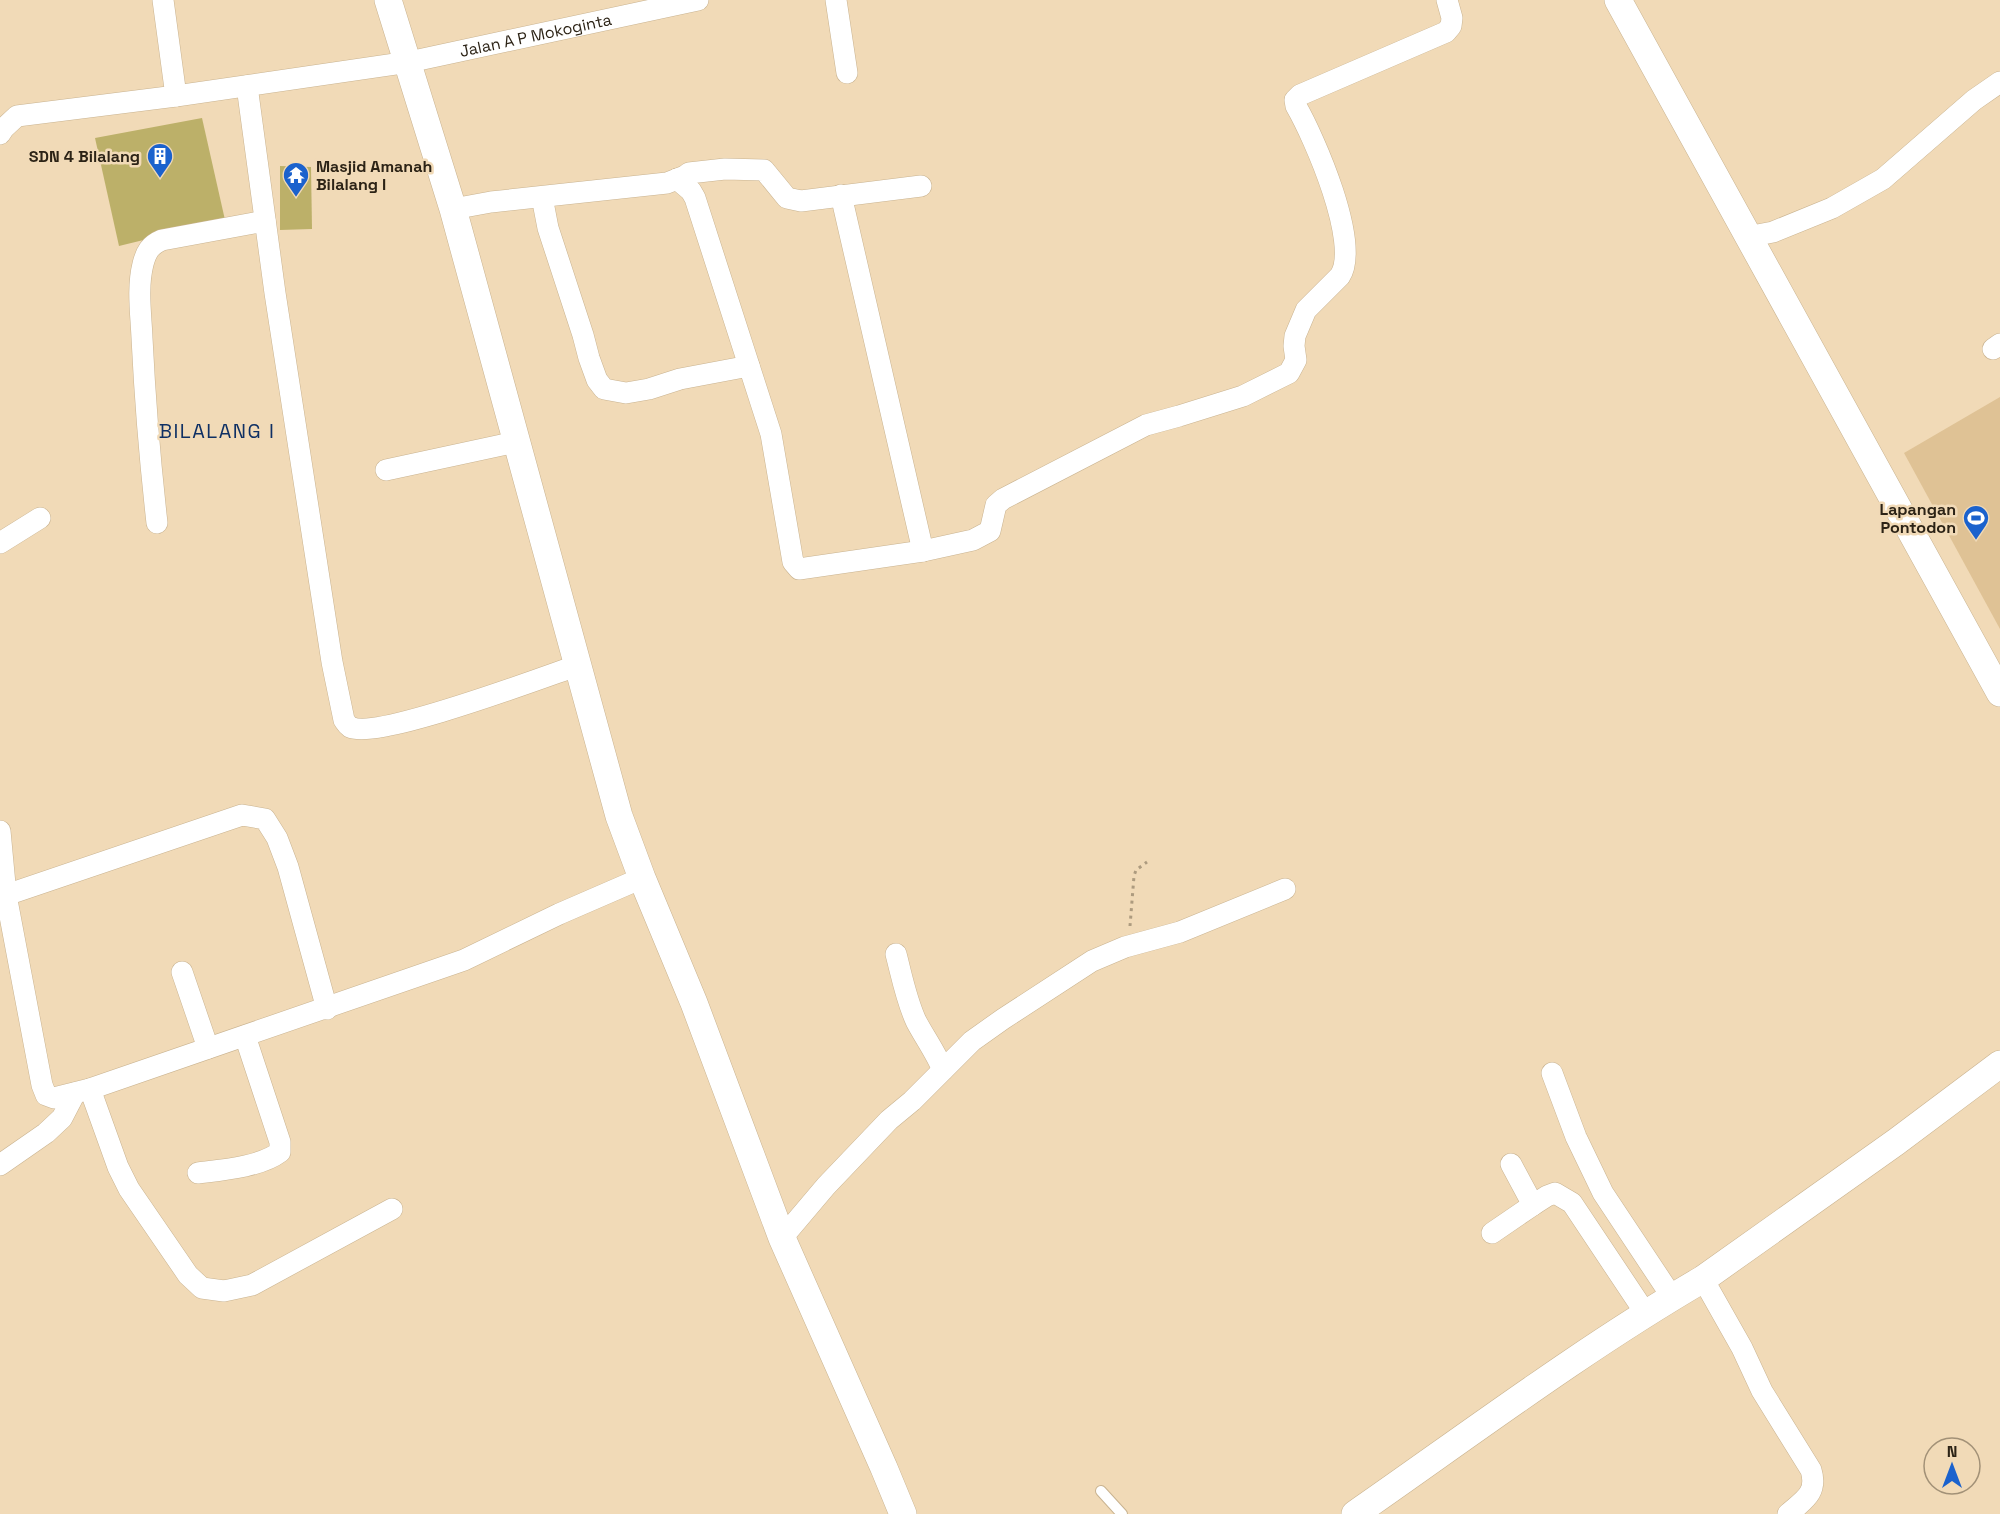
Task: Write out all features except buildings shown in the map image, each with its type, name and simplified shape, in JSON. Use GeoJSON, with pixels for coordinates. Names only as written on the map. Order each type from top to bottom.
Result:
{"type":"FeatureCollection","features":[{"type":"Feature","properties":{"kind":"street"},"geometry":{"type":"LineString","coordinates":[[163,0],[176,96]]}},
{"type":"Feature","properties":{"kind":"street"},"geometry":{"type":"LineString","coordinates":[[388,0],[453,209],[576,666],[619,816],[694,1003],[782,1238],[903,1514]]}},
{"type":"Feature","properties":{"kind":"street","name":"Jalan A P Mokoginta"},"geometry":{"type":"LineString","coordinates":[[9,114],[176,96],[409,62],[668,4],[698,0]]}},
{"type":"Feature","properties":{"kind":"street"},"geometry":{"type":"LineString","coordinates":[[836,0],[847,73]]}},
{"type":"Feature","properties":{"kind":"street"},"geometry":{"type":"LineString","coordinates":[[677,179],[691,190],[695,198],[772,440],[796,567],[799,569],[922,551],[974,540],[990,531],[996,505],[1003,499],[1146,425],[1243,396],[1289,373],[1296,360],[1295,336],[1306,310],[1340,276],[1346,257],[1340,213],[1295,100],[1300,95],[1446,32],[1451,26],[1452,18],[1447,0]]}},
{"type":"Feature","properties":{"kind":"street"},"geometry":{"type":"LineString","coordinates":[[1618,0],[1747,237],[1993,664],[2000,693]]}},
{"type":"Feature","properties":{"kind":"street"},"geometry":{"type":"LineString","coordinates":[[1747,237],[1773,232],[1832,208],[1883,179],[1974,100],[2000,82]]}},
{"type":"Feature","properties":{"kind":"street"},"geometry":{"type":"LineString","coordinates":[[247,86],[265,221],[332,662],[346,723],[351,727],[372,728],[438,713],[576,666]]}},
{"type":"Feature","properties":{"kind":"street"},"geometry":{"type":"LineString","coordinates":[[0,134],[9,114]]}},
{"type":"Feature","properties":{"kind":"street"},"geometry":{"type":"LineString","coordinates":[[453,209],[492,202],[666,183],[690,173],[725,169],[757,169],[767,173],[787,198],[801,201],[921,186]]}},
{"type":"Feature","properties":{"kind":"street"},"geometry":{"type":"LineString","coordinates":[[841,195],[922,551]]}},
{"type":"Feature","properties":{"kind":"street"},"geometry":{"type":"LineString","coordinates":[[542,197],[548,228],[589,358],[597,380],[604,389],[626,393],[749,366]]}},
{"type":"Feature","properties":{"kind":"street"},"geometry":{"type":"LineString","coordinates":[[157,523],[146,415],[141,296],[143,266],[147,253],[150,246],[162,240],[265,221]]}},
{"type":"Feature","properties":{"kind":"street"},"geometry":{"type":"LineString","coordinates":[[386,470],[516,442]]}},
{"type":"Feature","properties":{"kind":"street"},"geometry":{"type":"LineString","coordinates":[[0,543],[40,518]]}},
{"type":"Feature","properties":{"kind":"street"},"geometry":{"type":"LineString","coordinates":[[3,896],[242,815],[265,819],[277,838],[288,867],[327,1009]]}},
{"type":"Feature","properties":{"kind":"street"},"geometry":{"type":"LineString","coordinates":[[0,831],[3,896],[44,1092],[54,1098],[82,1091],[327,1009],[464,960],[642,878]]}},
{"type":"Feature","properties":{"kind":"street"},"geometry":{"type":"LineString","coordinates":[[782,1238],[826,1186],[868,1142],[972,1041],[1003,1018],[1092,961],[1125,947],[1180,932],[1285,889]]}},
{"type":"Feature","properties":{"kind":"street"},"geometry":{"type":"LineString","coordinates":[[896,954],[908,1002],[943,1070]]}},
{"type":"Feature","properties":{"kind":"street"},"geometry":{"type":"LineString","coordinates":[[182,972],[208,1048]]}},
{"type":"Feature","properties":{"kind":"street"},"geometry":{"type":"LineString","coordinates":[[198,1173],[234,1168],[273,1157],[280,1152],[280,1142],[245,1035]]}},
{"type":"Feature","properties":{"kind":"street"},"geometry":{"type":"LineString","coordinates":[[1355,1514],[1546,1381],[1703,1279],[1896,1142],[2000,1064]]}},
{"type":"Feature","properties":{"kind":"street"},"geometry":{"type":"LineString","coordinates":[[1552,1072],[1576,1137],[1603,1193],[1672,1297]]}},
{"type":"Feature","properties":{"kind":"street"},"geometry":{"type":"LineString","coordinates":[[0,1166],[46,1133],[62,1118],[82,1091]]}},
{"type":"Feature","properties":{"kind":"street"},"geometry":{"type":"LineString","coordinates":[[82,1091],[129,1189],[188,1275],[202,1288],[224,1291],[252,1285],[392,1209]]}},
{"type":"Feature","properties":{"kind":"street"},"geometry":{"type":"LineString","coordinates":[[1511,1164],[1533,1205]]}},
{"type":"Feature","properties":{"kind":"street"},"geometry":{"type":"LineString","coordinates":[[1492,1233],[1555,1193],[1572,1203],[1646,1314]]}},
{"type":"Feature","properties":{"kind":"street"},"geometry":{"type":"LineString","coordinates":[[1703,1279],[1742,1348],[1762,1391],[1811,1470],[1814,1481],[1812,1491],[1788,1514]]}},
{"type":"Feature","properties":{"kind":"lane"},"geometry":{"type":"LineString","coordinates":[[1101,1491],[1122,1514]]}},
{"type":"Feature","properties":{"kind":"path"},"geometry":{"type":"LineString","coordinates":[[1125,947],[1133,906],[1134,876],[1136,870],[1147,862]]}},
{"type":"Feature","properties":{"kind":"shaded area","name":"Lapangan Pontodon"},"geometry":{"type":"Polygon","coordinates":[[[2000,397],[2000,629],[1904,453],[2000,397]]]}},
{"type":"Feature","properties":{"kind":"place","name":"SDN 4 Bilalang"},"geometry":{"type":"Point","coordinates":[160,179]}},
{"type":"Feature","properties":{"kind":"place","name":"Masjid Amanah Bilalang I"},"geometry":{"type":"Point","coordinates":[296,198]}},
{"type":"Feature","properties":{"kind":"place","name":"Lapangan Pontodon"},"geometry":{"type":"Point","coordinates":[1976,541]}},
{"type":"Feature","properties":{"kind":"district","name":"BILALANG I"},"geometry":{"type":"Point","coordinates":[217,431]}}]}
